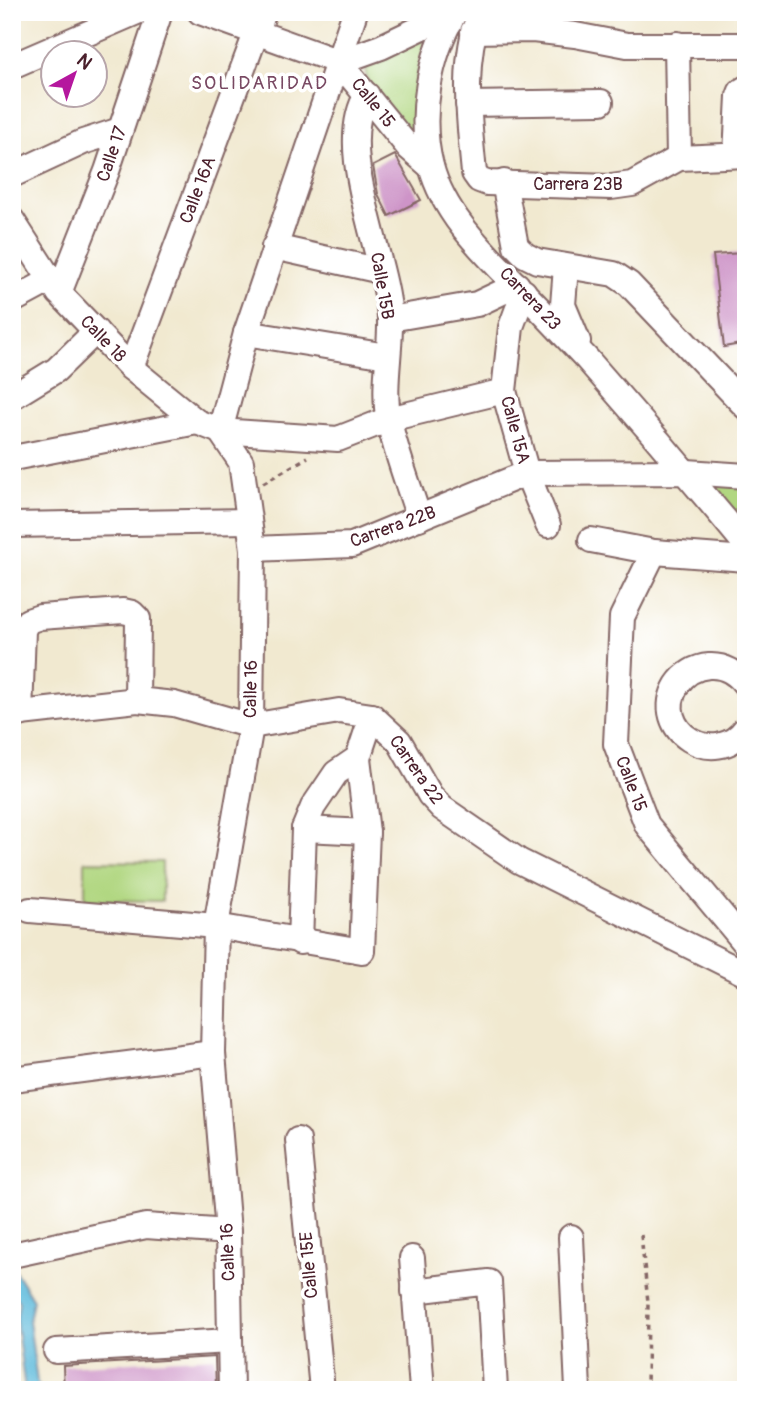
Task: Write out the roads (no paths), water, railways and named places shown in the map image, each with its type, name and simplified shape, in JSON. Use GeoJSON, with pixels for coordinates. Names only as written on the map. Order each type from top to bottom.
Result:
{"type":"FeatureCollection","features":[{"type":"Feature","properties":{"kind":"street"},"geometry":{"type":"LineString","coordinates":[[12,66],[137,12]]}},
{"type":"Feature","properties":{"kind":"street","name":"Calle 17"},"geometry":{"type":"LineString","coordinates":[[55,287],[107,171],[160,12]]}},
{"type":"Feature","properties":{"kind":"street"},"geometry":{"type":"LineString","coordinates":[[200,12],[261,22],[339,62]]}},
{"type":"Feature","properties":{"kind":"street"},"geometry":{"type":"LineString","coordinates":[[355,12],[246,333],[220,432],[338,439],[388,419],[503,391]]}},
{"type":"Feature","properties":{"kind":"street","name":"Calle 15"},"geometry":{"type":"LineString","coordinates":[[431,167],[409,148],[339,62],[381,47],[429,24],[453,17]]}},
{"type":"Feature","properties":{"kind":"street","name":"Carrera 23"},"geometry":{"type":"LineString","coordinates":[[453,17],[438,50],[429,89],[425,124],[431,167],[447,203],[476,244],[585,358],[687,472],[746,545]]}},
{"type":"Feature","properties":{"kind":"street","name":"Calle 16A"},"geometry":{"type":"LineString","coordinates":[[131,368],[261,22]]}},
{"type":"Feature","properties":{"kind":"street"},"geometry":{"type":"LineString","coordinates":[[746,45],[627,45],[575,34],[477,22],[468,76],[474,173],[479,180],[495,183],[516,246],[537,261],[614,274],[629,284],[746,407]]}},
{"type":"Feature","properties":{"kind":"street"},"geometry":{"type":"LineString","coordinates":[[677,44],[679,158]]}},
{"type":"Feature","properties":{"kind":"street"},"geometry":{"type":"LineString","coordinates":[[741,155],[743,90]]}},
{"type":"Feature","properties":{"kind":"street","name":"Calle 15B"},"geometry":{"type":"LineString","coordinates":[[366,94],[357,115],[356,159],[390,319],[387,356],[388,419],[419,518]]}},
{"type":"Feature","properties":{"kind":"street"},"geometry":{"type":"LineString","coordinates":[[468,104],[601,102]]}},
{"type":"Feature","properties":{"kind":"street"},"geometry":{"type":"LineString","coordinates":[[12,175],[83,142],[120,130]]}},
{"type":"Feature","properties":{"kind":"street","name":"Carrera 23B"},"geometry":{"type":"LineString","coordinates":[[495,183],[611,187],[632,184],[679,158],[741,155]]}},
{"type":"Feature","properties":{"kind":"street","name":"Calle 18"},"geometry":{"type":"LineString","coordinates":[[12,220],[55,287],[131,368],[197,422],[220,432]]}},
{"type":"Feature","properties":{"kind":"street"},"geometry":{"type":"LineString","coordinates":[[274,247],[381,271]]}},
{"type":"Feature","properties":{"kind":"street"},"geometry":{"type":"LineString","coordinates":[[566,267],[563,305],[585,358]]}},
{"type":"Feature","properties":{"kind":"street"},"geometry":{"type":"LineString","coordinates":[[12,301],[55,287]]}},
{"type":"Feature","properties":{"kind":"street"},"geometry":{"type":"LineString","coordinates":[[390,319],[477,304],[520,289]]}},
{"type":"Feature","properties":{"kind":"street","name":"Calle 15A"},"geometry":{"type":"LineString","coordinates":[[520,289],[511,327],[503,391],[527,473],[548,525]]}},
{"type":"Feature","properties":{"kind":"street"},"geometry":{"type":"LineString","coordinates":[[12,397],[55,370],[96,331]]}},
{"type":"Feature","properties":{"kind":"street"},"geometry":{"type":"LineString","coordinates":[[246,333],[387,356]]}},
{"type":"Feature","properties":{"kind":"street"},"geometry":{"type":"LineString","coordinates":[[13,458],[197,422]]}},
{"type":"Feature","properties":{"kind":"street","name":"Calle 16"},"geometry":{"type":"LineString","coordinates":[[220,432],[241,462],[253,549],[251,726],[216,926],[214,1053],[228,1232],[231,1390]]}},
{"type":"Feature","properties":{"kind":"street"},"geometry":{"type":"LineString","coordinates":[[527,473],[687,472],[746,476]]}},
{"type":"Feature","properties":{"kind":"street","name":"Carrera 22B"},"geometry":{"type":"LineString","coordinates":[[253,549],[352,545],[527,473]]}},
{"type":"Feature","properties":{"kind":"street"},"geometry":{"type":"LineString","coordinates":[[12,524],[250,522]]}},
{"type":"Feature","properties":{"kind":"street"},"geometry":{"type":"LineString","coordinates":[[591,540],[654,552],[746,559]]}},
{"type":"Feature","properties":{"kind":"street","name":"Calle 15"},"geometry":{"type":"LineString","coordinates":[[654,552],[622,617],[616,744],[647,825],[746,944]]}},
{"type":"Feature","properties":{"kind":"street"},"geometry":{"type":"LineString","coordinates":[[30,910],[216,926],[362,951],[367,832],[358,758],[372,716],[339,710],[251,726],[174,704],[137,700],[16,714],[23,630],[28,621],[40,617],[123,611],[132,613],[138,620],[137,700]]}},
{"type":"Feature","properties":{"kind":"street"},"geometry":{"type":"LineString","coordinates":[[743,739],[706,747],[687,738],[674,722],[671,701],[679,681],[687,674],[706,666],[727,669],[746,685]]}},
{"type":"Feature","properties":{"kind":"street","name":"Carrera 22"},"geometry":{"type":"LineString","coordinates":[[372,716],[400,741],[430,795],[442,808],[519,861],[746,974]]}},
{"type":"Feature","properties":{"kind":"street"},"geometry":{"type":"LineString","coordinates":[[300,942],[304,829],[313,807],[336,773],[358,758]]}},
{"type":"Feature","properties":{"kind":"street"},"geometry":{"type":"LineString","coordinates":[[304,829],[367,832]]}},
{"type":"Feature","properties":{"kind":"street"},"geometry":{"type":"LineString","coordinates":[[12,1079],[214,1053]]}},
{"type":"Feature","properties":{"kind":"street","name":"Calle 15E"},"geometry":{"type":"LineString","coordinates":[[298,1140],[322,1390]]}},
{"type":"Feature","properties":{"kind":"street"},"geometry":{"type":"LineString","coordinates":[[12,1255],[146,1226],[228,1232]]}},
{"type":"Feature","properties":{"kind":"street"},"geometry":{"type":"LineString","coordinates":[[572,1237],[578,1390]]}},
{"type":"Feature","properties":{"kind":"street"},"geometry":{"type":"LineString","coordinates":[[412,1258],[422,1390]]}},
{"type":"Feature","properties":{"kind":"street"},"geometry":{"type":"LineString","coordinates":[[414,1291],[489,1282],[495,1390]]}},
{"type":"Feature","properties":{"kind":"street"},"geometry":{"type":"LineString","coordinates":[[56,1351],[230,1341]]}},
{"type":"Feature","properties":{"kind":"water"},"geometry":{"type":"Polygon","coordinates":[[[12,1266],[33,1300],[29,1321],[38,1390],[25,1390],[16,1321],[19,1302],[12,1291],[12,1266]]]}},
{"type":"Feature","properties":{"kind":"district","name":"SOLIDARIDAD"},"geometry":{"type":"Point","coordinates":[260,83]}}]}
